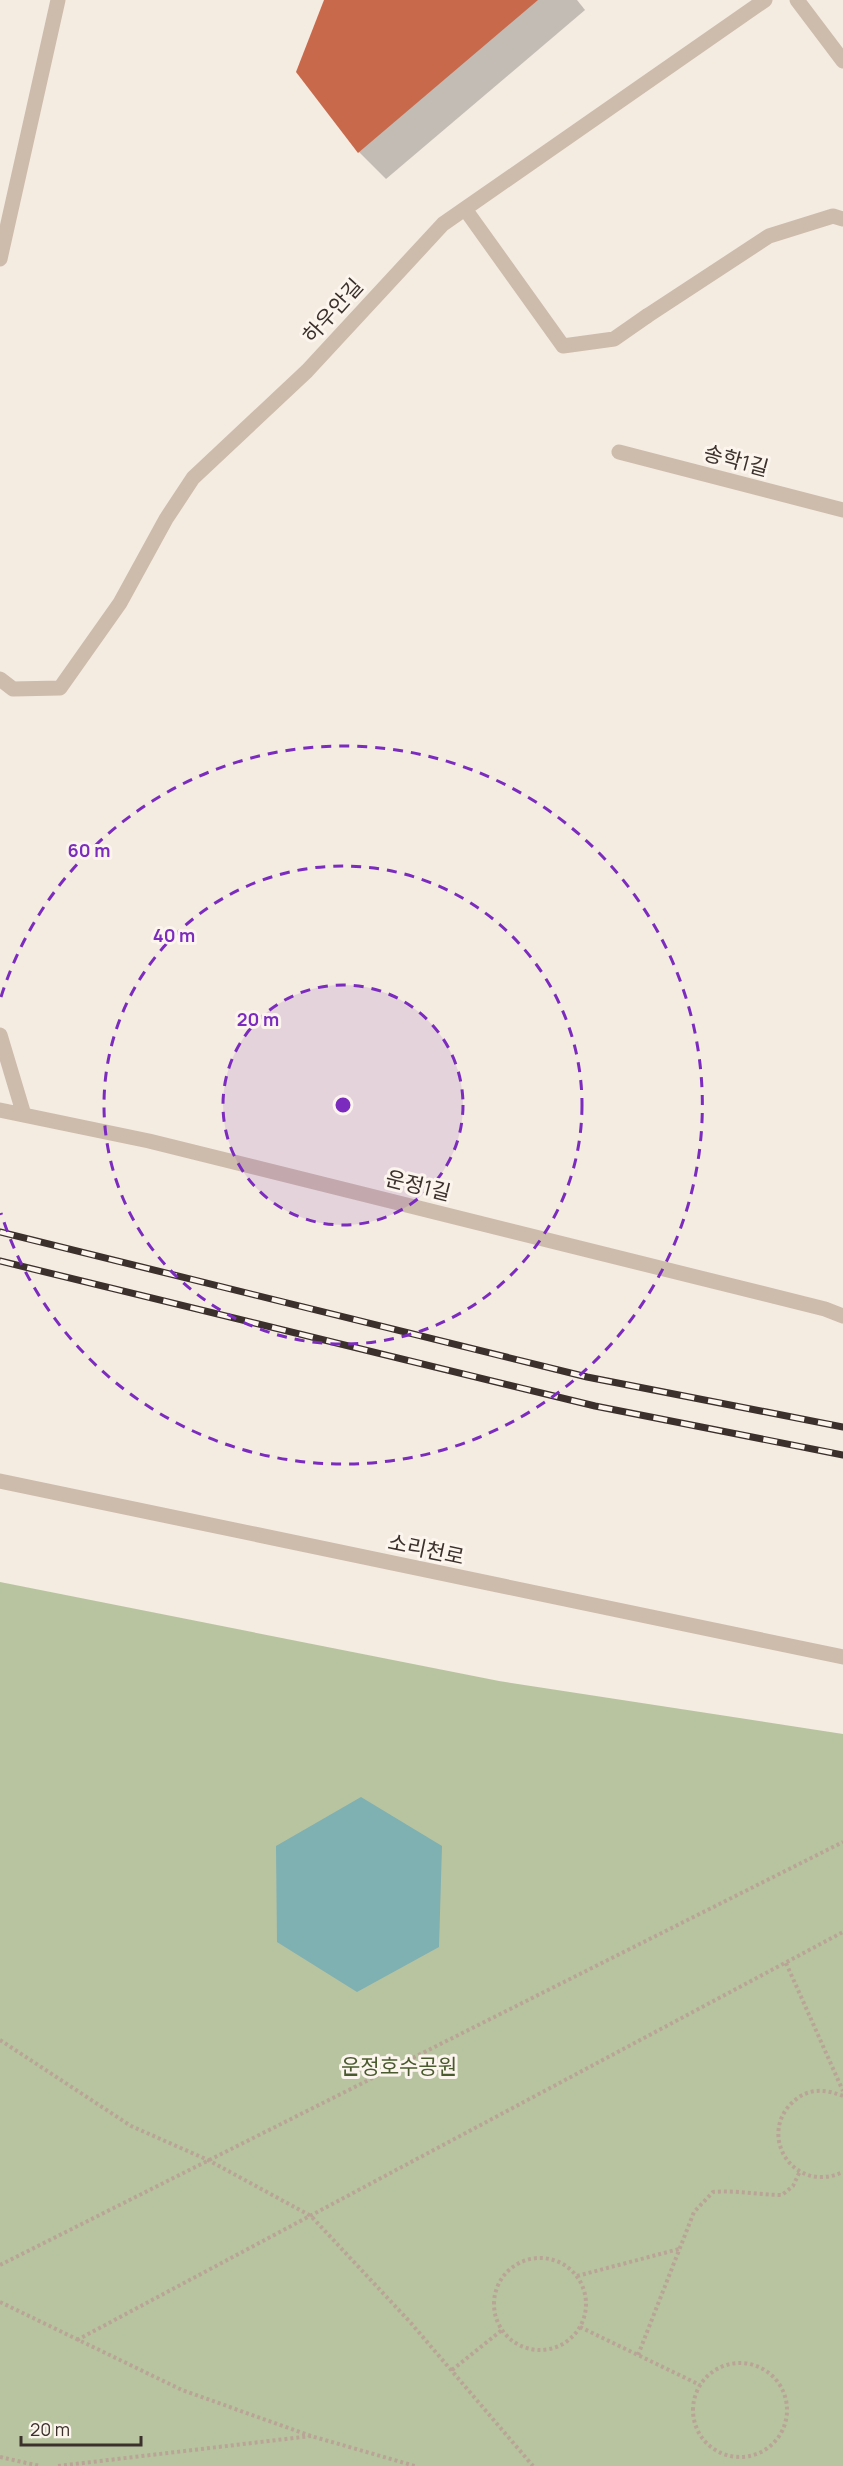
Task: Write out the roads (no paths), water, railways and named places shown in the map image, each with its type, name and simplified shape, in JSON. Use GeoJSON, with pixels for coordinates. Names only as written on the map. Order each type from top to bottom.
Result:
{"type":"FeatureCollection","features":[{"type":"Feature","properties":{"kind":"street"},"geometry":{"type":"LineString","coordinates":[[0,259],[58,0]]}},
{"type":"Feature","properties":{"kind":"street","name":"하우안길"},"geometry":{"type":"LineString","coordinates":[[0,680],[13,689],[60,688],[120,603],[166,519],[193,478],[307,371],[443,225],[765,0]]}},
{"type":"Feature","properties":{"kind":"street"},"geometry":{"type":"LineString","coordinates":[[797,0],[843,61]]}},
{"type":"Feature","properties":{"kind":"street"},"geometry":{"type":"LineString","coordinates":[[465,209],[563,346],[614,339],[769,236],[833,216],[843,219]]}},
{"type":"Feature","properties":{"kind":"street","name":"송학1길"},"geometry":{"type":"LineString","coordinates":[[619,452],[843,510]]}},
{"type":"Feature","properties":{"kind":"street"},"geometry":{"type":"LineString","coordinates":[[0,1035],[24,1115]]}},
{"type":"Feature","properties":{"kind":"street","name":"운정1길"},"geometry":{"type":"LineString","coordinates":[[0,1110],[149,1141],[825,1309],[843,1316]]}},
{"type":"Feature","properties":{"kind":"street","name":"소리천로"},"geometry":{"type":"LineString","coordinates":[[0,1481],[843,1658]]}},
{"type":"Feature","properties":{"kind":"water"},"geometry":{"type":"Polygon","coordinates":[[[361,1797],[442,1846],[439,1947],[357,1992],[277,1942],[276,1846],[361,1797]]]}},
{"type":"Feature","properties":{"kind":"railway"},"geometry":{"type":"LineString","coordinates":[[0,1232],[587,1377],[843,1427]]}},
{"type":"Feature","properties":{"kind":"railway"},"geometry":{"type":"LineString","coordinates":[[0,1261],[595,1406],[843,1455]]}},
{"type":"Feature","properties":{"kind":"park label","name":"운정호수공원"},"geometry":{"type":"Point","coordinates":[399,2067]}}]}
